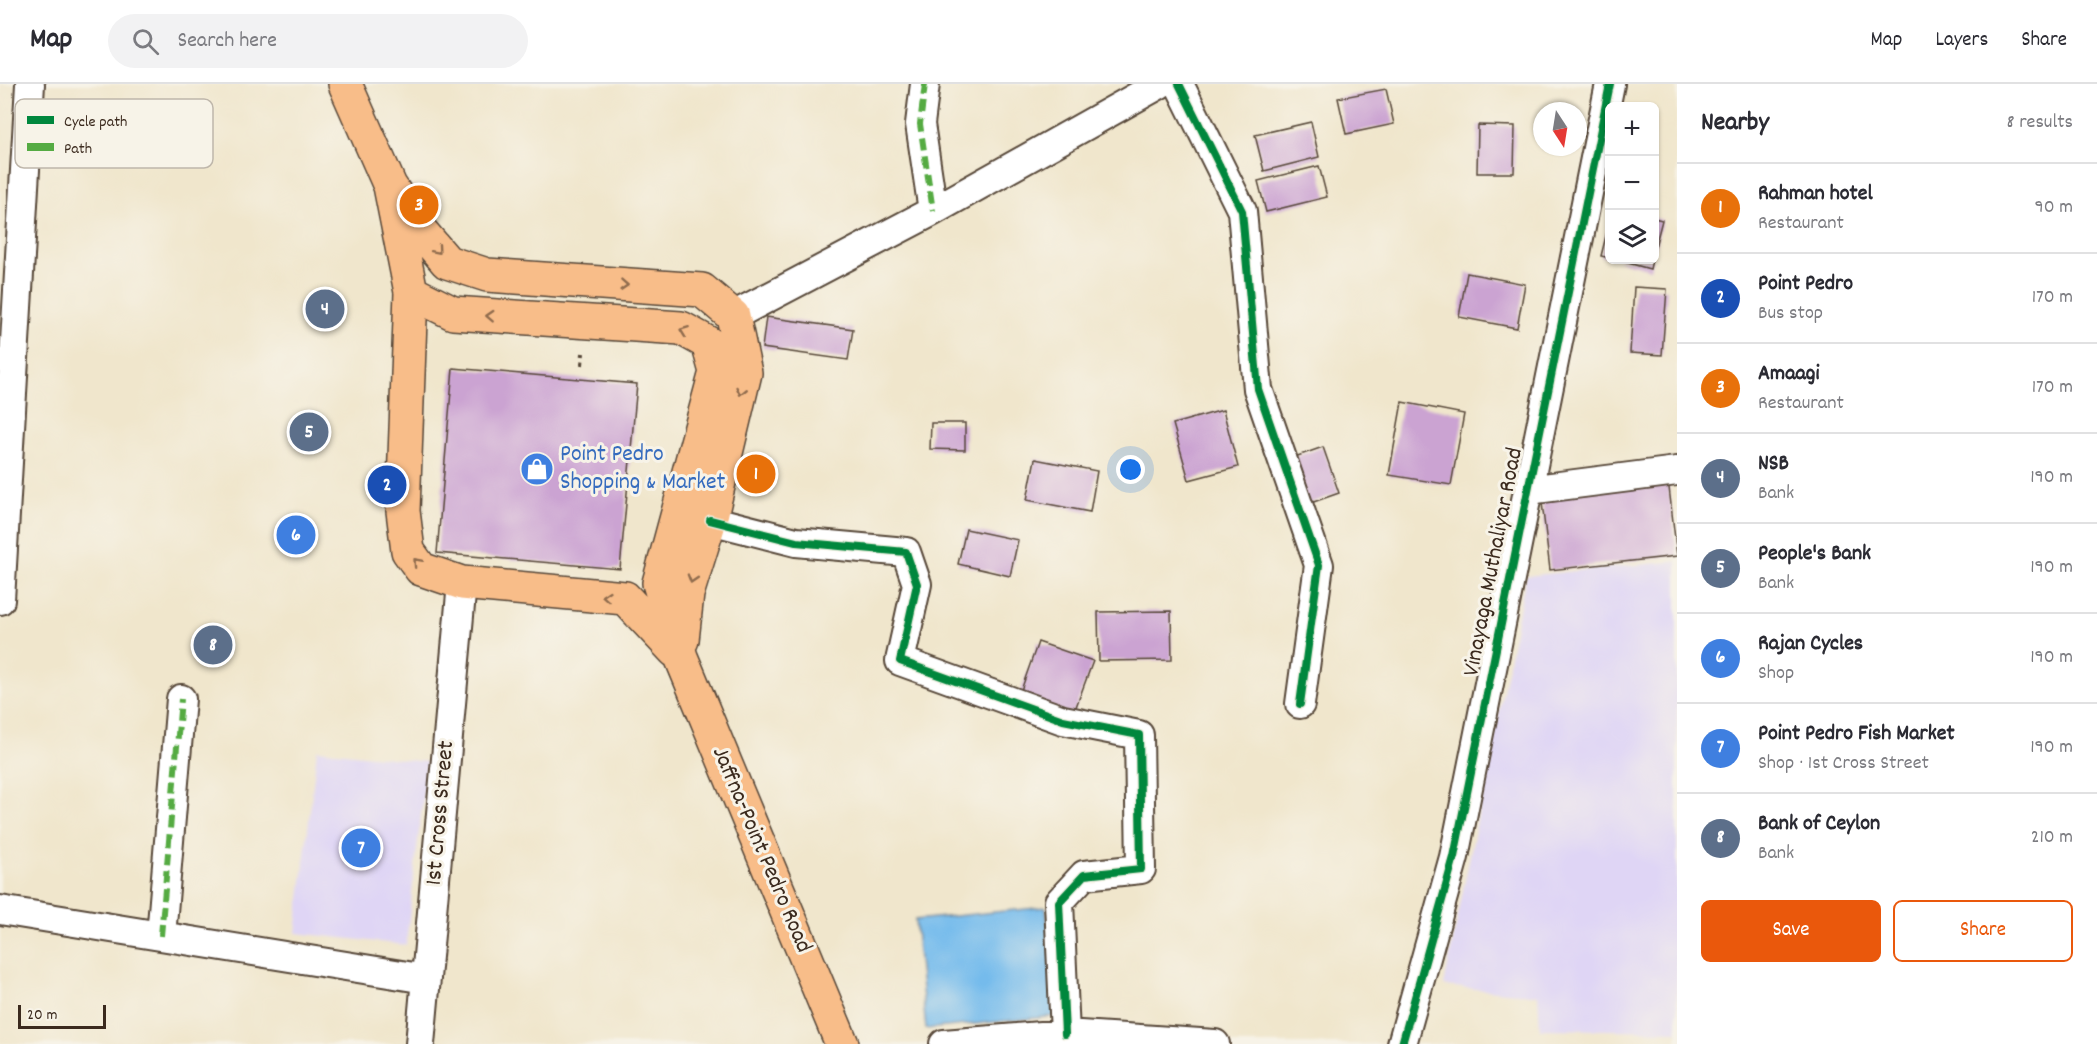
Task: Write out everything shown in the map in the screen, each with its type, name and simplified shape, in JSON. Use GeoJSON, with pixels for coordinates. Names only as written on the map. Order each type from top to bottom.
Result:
{"type":"FeatureCollection","features":[{"type":"Feature","properties":{"kind":"main road","name":"Jaffna-Point Pedro Road"},"geometry":{"type":"LineString","coordinates":[[345,84],[390,186],[417,228],[447,262],[487,275],[702,290],[734,316],[745,373],[710,520],[687,594],[681,657]]}},
{"type":"Feature","properties":{"kind":"main road","name":"Jaffna-Point Pedro Road"},"geometry":{"type":"LineString","coordinates":[[390,186],[411,292],[404,511],[408,551],[421,569],[462,583],[625,598],[681,657]]}},
{"type":"Feature","properties":{"kind":"main road","name":"Jaffna-Point Pedro Road"},"geometry":{"type":"LineString","coordinates":[[411,292],[453,314],[681,328],[708,343],[716,372],[659,584],[681,657],[842,1044]]}},
{"type":"Feature","properties":{"kind":"street"},"geometry":{"type":"LineString","coordinates":[[29,99],[30,84]]}},
{"type":"Feature","properties":{"kind":"street"},"geometry":{"type":"LineString","coordinates":[[925,84],[920,124],[933,211]]}},
{"type":"Feature","properties":{"kind":"street"},"geometry":{"type":"LineString","coordinates":[[734,316],[933,211],[1160,84]]}},
{"type":"Feature","properties":{"kind":"street"},"geometry":{"type":"LineString","coordinates":[[1179,84],[1242,211],[1258,389],[1318,565],[1300,704]]}},
{"type":"Feature","properties":{"kind":"street","name":"Vinayaga Muthaliyar Road"},"geometry":{"type":"LineString","coordinates":[[1402,1044],[1454,857],[1610,84]]}},
{"type":"Feature","properties":{"kind":"street"},"geometry":{"type":"LineString","coordinates":[[0,600],[25,168]]}},
{"type":"Feature","properties":{"kind":"street"},"geometry":{"type":"LineString","coordinates":[[1528,490],[1677,471]]}},
{"type":"Feature","properties":{"kind":"street"},"geometry":{"type":"LineString","coordinates":[[710,520],[796,542],[906,552],[917,584],[900,661],[1063,720],[1139,735],[1141,869],[1084,875],[1059,902],[1065,1034]]}},
{"type":"Feature","properties":{"kind":"street","name":"1st Cross Street"},"geometry":{"type":"LineString","coordinates":[[420,1044],[462,583]]}},
{"type":"Feature","properties":{"kind":"street"},"geometry":{"type":"LineString","coordinates":[[161,936],[181,699]]}},
{"type":"Feature","properties":{"kind":"street"},"geometry":{"type":"LineString","coordinates":[[0,910],[426,980]]}},
{"type":"Feature","properties":{"kind":"street"},"geometry":{"type":"LineString","coordinates":[[944,1044],[1065,1034],[1215,1044]]}},
{"type":"Feature","properties":{"kind":"shaded area"},"geometry":{"type":"Polygon","coordinates":[[[1677,561],[1677,1031],[1540,1029],[1538,995],[1444,986],[1526,576],[1677,561]]]}},
{"type":"Feature","properties":{"kind":"shaded area"},"geometry":{"type":"Polygon","coordinates":[[[317,750],[427,762],[406,945],[296,933],[317,750]]]}},
{"type":"Feature","properties":{"kind":"water"},"geometry":{"type":"Polygon","coordinates":[[[1046,907],[1056,1016],[926,1029],[915,920],[1046,907]]]}},
{"type":"Feature","properties":{"kind":"building"},"geometry":{"type":"Polygon","coordinates":[[[1386,89],[1394,124],[1346,134],[1338,98],[1386,89]]]}},
{"type":"Feature","properties":{"kind":"building"},"geometry":{"type":"Polygon","coordinates":[[[1311,122],[1319,157],[1264,171],[1255,135],[1311,122]]]}},
{"type":"Feature","properties":{"kind":"building"},"geometry":{"type":"Polygon","coordinates":[[[1478,125],[1515,126],[1514,173],[1477,173],[1478,125]]]}},
{"type":"Feature","properties":{"kind":"building"},"geometry":{"type":"Polygon","coordinates":[[[1319,166],[1327,197],[1266,212],[1258,181],[1319,166]]]}},
{"type":"Feature","properties":{"kind":"building"},"geometry":{"type":"Polygon","coordinates":[[[1605,240],[1605,257],[1601,256],[1605,240]]]}},
{"type":"Feature","properties":{"kind":"building"},"geometry":{"type":"Polygon","coordinates":[[[1632,264],[1651,264],[1650,269],[1632,264]]]}},
{"type":"Feature","properties":{"kind":"building"},"geometry":{"type":"Polygon","coordinates":[[[1467,273],[1525,284],[1517,328],[1459,317],[1467,273]]]}},
{"type":"Feature","properties":{"kind":"building"},"geometry":{"type":"Polygon","coordinates":[[[1634,287],[1667,289],[1662,355],[1630,353],[1634,287]]]}},
{"type":"Feature","properties":{"kind":"building"},"geometry":{"type":"Polygon","coordinates":[[[766,317],[853,329],[848,360],[762,348],[766,317]]]}},
{"type":"Feature","properties":{"kind":"building","name":"Point Pedro Shopping & Market"},"geometry":{"type":"Polygon","coordinates":[[[453,368],[637,384],[620,569],[437,553],[453,368]]]}},
{"type":"Feature","properties":{"kind":"building"},"geometry":{"type":"Polygon","coordinates":[[[1402,402],[1464,414],[1451,485],[1389,475],[1402,402]]]}},
{"type":"Feature","properties":{"kind":"building"},"geometry":{"type":"Polygon","coordinates":[[[1223,410],[1238,467],[1189,480],[1173,424],[1223,410]]]}},
{"type":"Feature","properties":{"kind":"building"},"geometry":{"type":"Polygon","coordinates":[[[931,423],[965,423],[965,450],[930,449],[931,423]]]}},
{"type":"Feature","properties":{"kind":"building"},"geometry":{"type":"Polygon","coordinates":[[[1323,447],[1339,493],[1305,505],[1289,459],[1323,447]]]}},
{"type":"Feature","properties":{"kind":"building"},"geometry":{"type":"Polygon","coordinates":[[[1035,459],[1097,471],[1090,512],[1027,500],[1035,459]]]}},
{"type":"Feature","properties":{"kind":"building"},"geometry":{"type":"Polygon","coordinates":[[[1668,479],[1677,556],[1550,570],[1541,494],[1668,479]]]}},
{"type":"Feature","properties":{"kind":"building"},"geometry":{"type":"Polygon","coordinates":[[[966,529],[1018,540],[1010,576],[958,564],[966,529]]]}},
{"type":"Feature","properties":{"kind":"building"},"geometry":{"type":"Polygon","coordinates":[[[1171,611],[1172,660],[1099,661],[1098,612],[1171,611]]]}},
{"type":"Feature","properties":{"kind":"building"},"geometry":{"type":"Polygon","coordinates":[[[1038,642],[1093,661],[1073,715],[1019,696],[1038,642]]]}},
{"type":"Feature","properties":{"kind":"marked path"},"geometry":{"type":"LineString","coordinates":[[925,84],[920,124],[933,211]]}},
{"type":"Feature","properties":{"kind":"marked path"},"geometry":{"type":"LineString","coordinates":[[161,936],[181,699]]}},
{"type":"Feature","properties":{"kind":"cycle path"},"geometry":{"type":"LineString","coordinates":[[1179,84],[1242,211],[1258,389],[1319,565],[1300,704]]}},
{"type":"Feature","properties":{"kind":"cycle path"},"geometry":{"type":"LineString","coordinates":[[1402,1044],[1454,857],[1610,84]]}},
{"type":"Feature","properties":{"kind":"cycle path"},"geometry":{"type":"LineString","coordinates":[[710,520],[796,542],[906,552],[917,584],[900,661],[1063,720],[1139,735],[1141,869],[1084,875],[1059,902],[1065,1034]]}},
{"type":"Feature","properties":{"kind":"place","name":"Amaagi"},"geometry":{"type":"Point","coordinates":[419,205]}},
{"type":"Feature","properties":{"kind":"place","name":"NSB"},"geometry":{"type":"Point","coordinates":[325,309]}},
{"type":"Feature","properties":{"kind":"place","name":"People's Bank"},"geometry":{"type":"Point","coordinates":[309,432]}},
{"type":"Feature","properties":{"kind":"place","name":"Point Pedro Shopping & Market"},"geometry":{"type":"Point","coordinates":[537,469]}},
{"type":"Feature","properties":{"kind":"place","name":"Rahman hotel"},"geometry":{"type":"Point","coordinates":[756,474]}},
{"type":"Feature","properties":{"kind":"place","name":"Point Pedro"},"geometry":{"type":"Point","coordinates":[387,485]}},
{"type":"Feature","properties":{"kind":"place","name":"Rajan Cycles"},"geometry":{"type":"Point","coordinates":[296,535]}},
{"type":"Feature","properties":{"kind":"place","name":"Bank of Ceylon"},"geometry":{"type":"Point","coordinates":[213,645]}},
{"type":"Feature","properties":{"kind":"place","name":"Point Pedro Fish Market"},"geometry":{"type":"Point","coordinates":[361,848]}}]}
